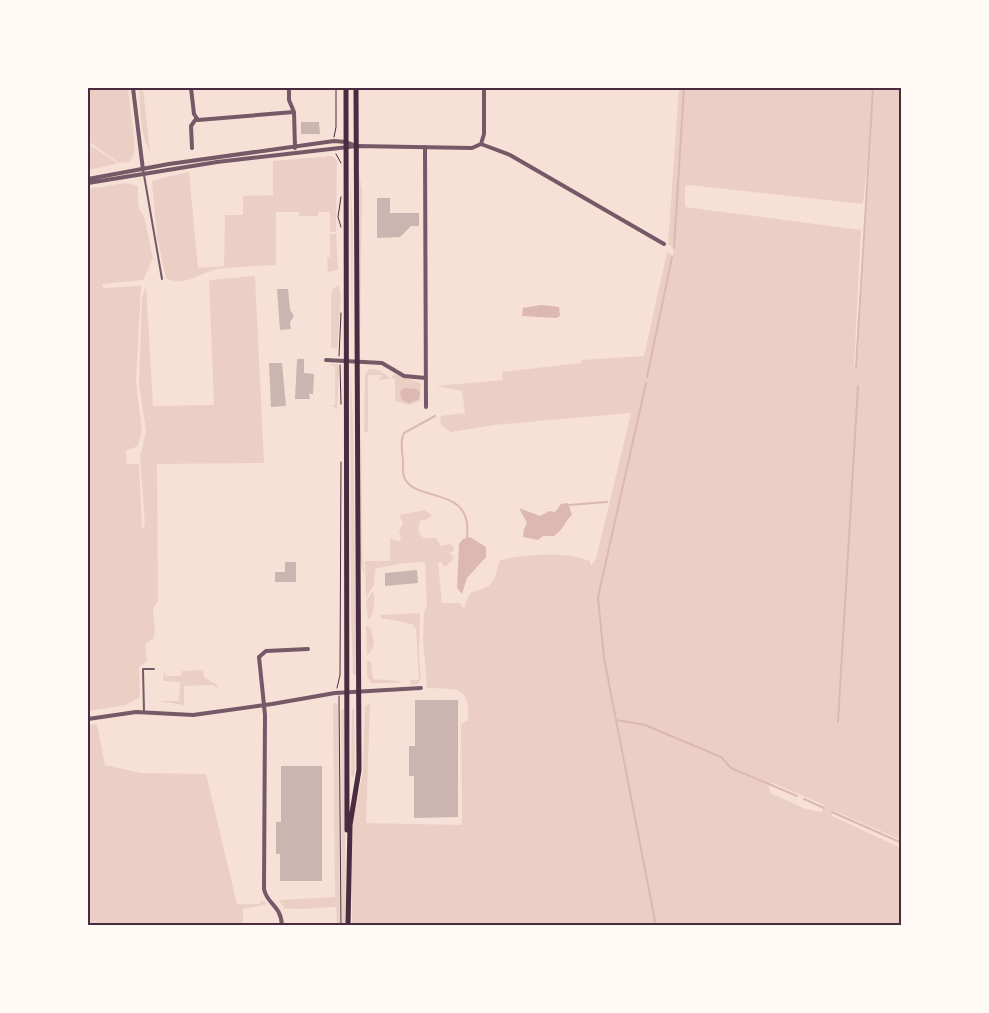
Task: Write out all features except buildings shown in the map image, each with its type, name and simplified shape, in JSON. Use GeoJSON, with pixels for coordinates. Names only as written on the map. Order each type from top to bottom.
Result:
{"type":"FeatureCollection","features":[{"type":"Feature","properties":{"kind":"main road"},"geometry":{"type":"LineString","coordinates":[[346,88],[348,926]]}},
{"type":"Feature","properties":{"kind":"main road"},"geometry":{"type":"LineString","coordinates":[[348,870],[350,825],[359,770],[356,88]]}},
{"type":"Feature","properties":{"kind":"street"},"geometry":{"type":"LineString","coordinates":[[133,88],[144,174]]}},
{"type":"Feature","properties":{"kind":"street"},"geometry":{"type":"LineString","coordinates":[[191,88],[196,119],[191,126],[192,148]]}},
{"type":"Feature","properties":{"kind":"street"},"geometry":{"type":"LineString","coordinates":[[289,88],[289,100],[294,112],[295,148]]}},
{"type":"Feature","properties":{"kind":"street"},"geometry":{"type":"LineString","coordinates":[[481,144],[484,134],[484,88]]}},
{"type":"Feature","properties":{"kind":"street"},"geometry":{"type":"LineString","coordinates":[[196,119],[202,121],[294,112]]}},
{"type":"Feature","properties":{"kind":"street"},"geometry":{"type":"LineString","coordinates":[[88,179],[143,168],[334,142],[356,146],[472,148],[481,144],[510,155],[664,244]]}},
{"type":"Feature","properties":{"kind":"street"},"geometry":{"type":"LineString","coordinates":[[88,183],[217,162],[346,145]]}},
{"type":"Feature","properties":{"kind":"street"},"geometry":{"type":"LineString","coordinates":[[425,147],[426,408]]}},
{"type":"Feature","properties":{"kind":"street"},"geometry":{"type":"LineString","coordinates":[[326,360],[382,363],[404,376],[426,378]]}},
{"type":"Feature","properties":{"kind":"street"},"geometry":{"type":"LineString","coordinates":[[282,926],[280,910],[266,896],[264,889],[263,706],[259,658],[260,653],[266,651],[308,649]]}},
{"type":"Feature","properties":{"kind":"street"},"geometry":{"type":"LineString","coordinates":[[88,719],[144,712],[193,715],[348,692],[421,688]]}},
{"type":"Feature","properties":{"kind":"lane"},"geometry":{"type":"LineString","coordinates":[[144,174],[162,279]]}},
{"type":"Feature","properties":{"kind":"lane"},"geometry":{"type":"LineString","coordinates":[[144,712],[143,669],[154,669]]}},
{"type":"Feature","properties":{"kind":"path"},"geometry":{"type":"LineString","coordinates":[[334,134],[336,128],[336,88]]}},
{"type":"Feature","properties":{"kind":"path"},"geometry":{"type":"LineString","coordinates":[[336,155],[340,162]]}},
{"type":"Feature","properties":{"kind":"path"},"geometry":{"type":"LineString","coordinates":[[338,203],[338,217]]}},
{"type":"Feature","properties":{"kind":"path"},"geometry":{"type":"LineString","coordinates":[[336,683],[340,675],[341,461]]}},
{"type":"Feature","properties":{"kind":"path"},"geometry":{"type":"LineString","coordinates":[[340,702],[341,926]]}},
{"type":"Feature","properties":{"kind":"shaded area"},"geometry":{"type":"Polygon","coordinates":[[[88,88],[128,88],[135,148],[129,162],[119,163],[88,141],[88,88]]]}},
{"type":"Feature","properties":{"kind":"shaded area"},"geometry":{"type":"Polygon","coordinates":[[[139,88],[143,88],[150,150],[142,130],[139,88]]]}},
{"type":"Feature","properties":{"kind":"shaded area"},"geometry":{"type":"Polygon","coordinates":[[[679,88],[901,88],[901,840],[835,811],[832,813],[832,816],[901,848],[901,925],[352,925],[352,823],[363,772],[365,707],[370,703],[366,823],[462,825],[461,724],[468,720],[467,700],[460,691],[427,688],[423,639],[424,613],[427,606],[425,562],[403,563],[375,569],[374,585],[366,598],[365,561],[390,561],[390,538],[399,542],[401,538],[399,532],[403,523],[399,515],[425,510],[432,515],[426,520],[421,520],[418,527],[420,534],[424,538],[436,538],[441,546],[450,544],[454,548],[453,552],[449,552],[453,556],[453,560],[445,567],[441,562],[438,563],[442,603],[460,603],[464,609],[470,593],[491,584],[500,560],[521,556],[558,555],[590,561],[591,566],[596,559],[631,413],[494,425],[451,432],[441,425],[440,416],[465,413],[462,391],[436,386],[503,380],[502,372],[581,363],[581,360],[644,356],[667,252],[673,255],[674,248],[668,244],[679,88]],[[872,119],[863,204],[685,186],[685,207],[861,230],[854,367],[857,369],[872,119]],[[773,783],[768,784],[770,793],[806,809],[821,812],[824,808],[824,805],[773,783]]]}},
{"type":"Feature","properties":{"kind":"shaded area"},"geometry":{"type":"Polygon","coordinates":[[[88,144],[116,162],[116,164],[88,170],[88,144]]]}},
{"type":"Feature","properties":{"kind":"shaded area"},"geometry":{"type":"Polygon","coordinates":[[[332,156],[337,160],[336,232],[330,232],[330,212],[318,212],[318,216],[299,216],[299,212],[276,212],[276,265],[218,269],[180,281],[166,278],[157,237],[152,182],[154,180],[189,172],[198,268],[224,266],[225,215],[243,215],[243,196],[273,195],[273,161],[332,156]]]}},
{"type":"Feature","properties":{"kind":"shaded area"},"geometry":{"type":"Polygon","coordinates":[[[350,167],[353,229],[352,346],[350,167]]]}},
{"type":"Feature","properties":{"kind":"shaded area"},"geometry":{"type":"Polygon","coordinates":[[[359,173],[362,191],[360,345],[359,173]]]}},
{"type":"Feature","properties":{"kind":"shaded area"},"geometry":{"type":"Polygon","coordinates":[[[125,183],[138,186],[139,206],[144,216],[153,258],[143,280],[102,284],[104,288],[141,286],[136,381],[142,431],[138,446],[126,451],[127,464],[139,464],[142,529],[145,525],[140,456],[146,431],[139,384],[142,298],[146,285],[153,406],[214,405],[209,280],[255,276],[264,463],[157,464],[158,601],[153,608],[155,633],[153,639],[145,644],[147,661],[139,667],[140,697],[126,705],[88,711],[88,189],[125,183]]]}},
{"type":"Feature","properties":{"kind":"shaded area"},"geometry":{"type":"Polygon","coordinates":[[[330,234],[336,234],[338,270],[328,272],[327,257],[330,257],[330,234]]]}},
{"type":"Feature","properties":{"kind":"shaded area"},"geometry":{"type":"Polygon","coordinates":[[[339,285],[341,298],[337,349],[331,347],[331,295],[332,290],[339,285]]]}},
{"type":"Feature","properties":{"kind":"shaded area"},"geometry":{"type":"Polygon","coordinates":[[[541,305],[559,307],[560,316],[556,318],[522,316],[523,308],[541,305]]]}},
{"type":"Feature","properties":{"kind":"shaded area"},"geometry":{"type":"Polygon","coordinates":[[[338,364],[339,370],[337,409],[331,405],[335,405],[335,366],[330,365],[338,364]]]}},
{"type":"Feature","properties":{"kind":"shaded area"},"geometry":{"type":"Polygon","coordinates":[[[369,369],[379,370],[389,379],[379,380],[382,375],[368,375],[368,432],[364,432],[365,375],[369,369]]]}},
{"type":"Feature","properties":{"kind":"shaded area"},"geometry":{"type":"Polygon","coordinates":[[[350,371],[353,416],[356,675],[353,675],[351,614],[350,371]]]}},
{"type":"Feature","properties":{"kind":"shaded area"},"geometry":{"type":"Polygon","coordinates":[[[394,374],[421,383],[420,401],[410,405],[395,401],[395,379],[391,379],[394,374]]]}},
{"type":"Feature","properties":{"kind":"shaded area"},"geometry":{"type":"Polygon","coordinates":[[[404,388],[417,389],[420,393],[419,399],[409,403],[402,400],[400,392],[404,388]]]}},
{"type":"Feature","properties":{"kind":"shaded area"},"geometry":{"type":"Polygon","coordinates":[[[361,407],[362,550],[364,572],[360,558],[361,407]]]}},
{"type":"Feature","properties":{"kind":"shaded area"},"geometry":{"type":"Polygon","coordinates":[[[568,503],[572,515],[554,536],[543,536],[538,540],[523,537],[527,523],[519,508],[540,516],[549,511],[555,512],[561,504],[568,503]]]}},
{"type":"Feature","properties":{"kind":"shaded area"},"geometry":{"type":"Polygon","coordinates":[[[470,537],[486,547],[486,557],[467,578],[462,594],[457,588],[459,544],[463,539],[470,537]]]}},
{"type":"Feature","properties":{"kind":"shaded area"},"geometry":{"type":"Polygon","coordinates":[[[373,591],[374,606],[368,620],[366,601],[373,591]]]}},
{"type":"Feature","properties":{"kind":"shaded area"},"geometry":{"type":"Polygon","coordinates":[[[420,613],[419,654],[421,679],[418,684],[411,685],[410,680],[419,680],[416,629],[412,624],[381,618],[381,615],[420,613]]]}},
{"type":"Feature","properties":{"kind":"shaded area"},"geometry":{"type":"Polygon","coordinates":[[[366,625],[371,629],[374,643],[371,652],[367,654],[366,625]]]}},
{"type":"Feature","properties":{"kind":"shaded area"},"geometry":{"type":"Polygon","coordinates":[[[367,661],[371,662],[373,679],[400,681],[401,683],[371,683],[367,676],[367,661]]]}},
{"type":"Feature","properties":{"kind":"shaded area"},"geometry":{"type":"Polygon","coordinates":[[[203,670],[204,677],[217,685],[217,688],[213,685],[184,686],[184,705],[157,701],[179,701],[180,682],[163,681],[164,671],[166,676],[181,676],[182,671],[203,670]]]}},
{"type":"Feature","properties":{"kind":"shaded area"},"geometry":{"type":"Polygon","coordinates":[[[333,703],[338,705],[340,926],[337,925],[336,907],[290,909],[284,908],[279,900],[335,897],[333,703]]]}},
{"type":"Feature","properties":{"kind":"shaded area"},"geometry":{"type":"Polygon","coordinates":[[[344,708],[346,926],[342,925],[341,711],[344,708]]]}},
{"type":"Feature","properties":{"kind":"shaded area"},"geometry":{"type":"Polygon","coordinates":[[[352,709],[354,709],[355,775],[353,777],[351,775],[352,709]]]}},
{"type":"Feature","properties":{"kind":"shaded area"},"geometry":{"type":"Polygon","coordinates":[[[97,724],[105,765],[141,773],[206,774],[237,904],[260,904],[261,900],[268,904],[243,909],[243,925],[88,925],[88,725],[97,724]]]}},
{"type":"Feature","properties":{"kind":"waterway"},"geometry":{"type":"LineString","coordinates":[[674,248],[684,88]]}},
{"type":"Feature","properties":{"kind":"waterway"},"geometry":{"type":"LineString","coordinates":[[856,368],[873,88]]}},
{"type":"Feature","properties":{"kind":"waterway"},"geometry":{"type":"LineString","coordinates":[[647,377],[672,257]]}},
{"type":"Feature","properties":{"kind":"waterway"},"geometry":{"type":"LineString","coordinates":[[646,383],[598,597],[604,658],[656,926]]}},
{"type":"Feature","properties":{"kind":"waterway"},"geometry":{"type":"LineString","coordinates":[[838,722],[858,386]]}},
{"type":"Feature","properties":{"kind":"waterway"},"geometry":{"type":"LineString","coordinates":[[435,416],[404,433],[402,443],[403,474],[411,486],[443,497],[462,509],[467,521],[467,537]]}},
{"type":"Feature","properties":{"kind":"waterway"},"geometry":{"type":"LineString","coordinates":[[569,505],[607,502]]}},
{"type":"Feature","properties":{"kind":"waterway"},"geometry":{"type":"LineString","coordinates":[[616,720],[645,725],[721,757],[731,768],[797,796]]}},
{"type":"Feature","properties":{"kind":"waterway"},"geometry":{"type":"LineString","coordinates":[[804,799],[824,808]]}},
{"type":"Feature","properties":{"kind":"waterway"},"geometry":{"type":"LineString","coordinates":[[832,812],[902,843]]}}]}
